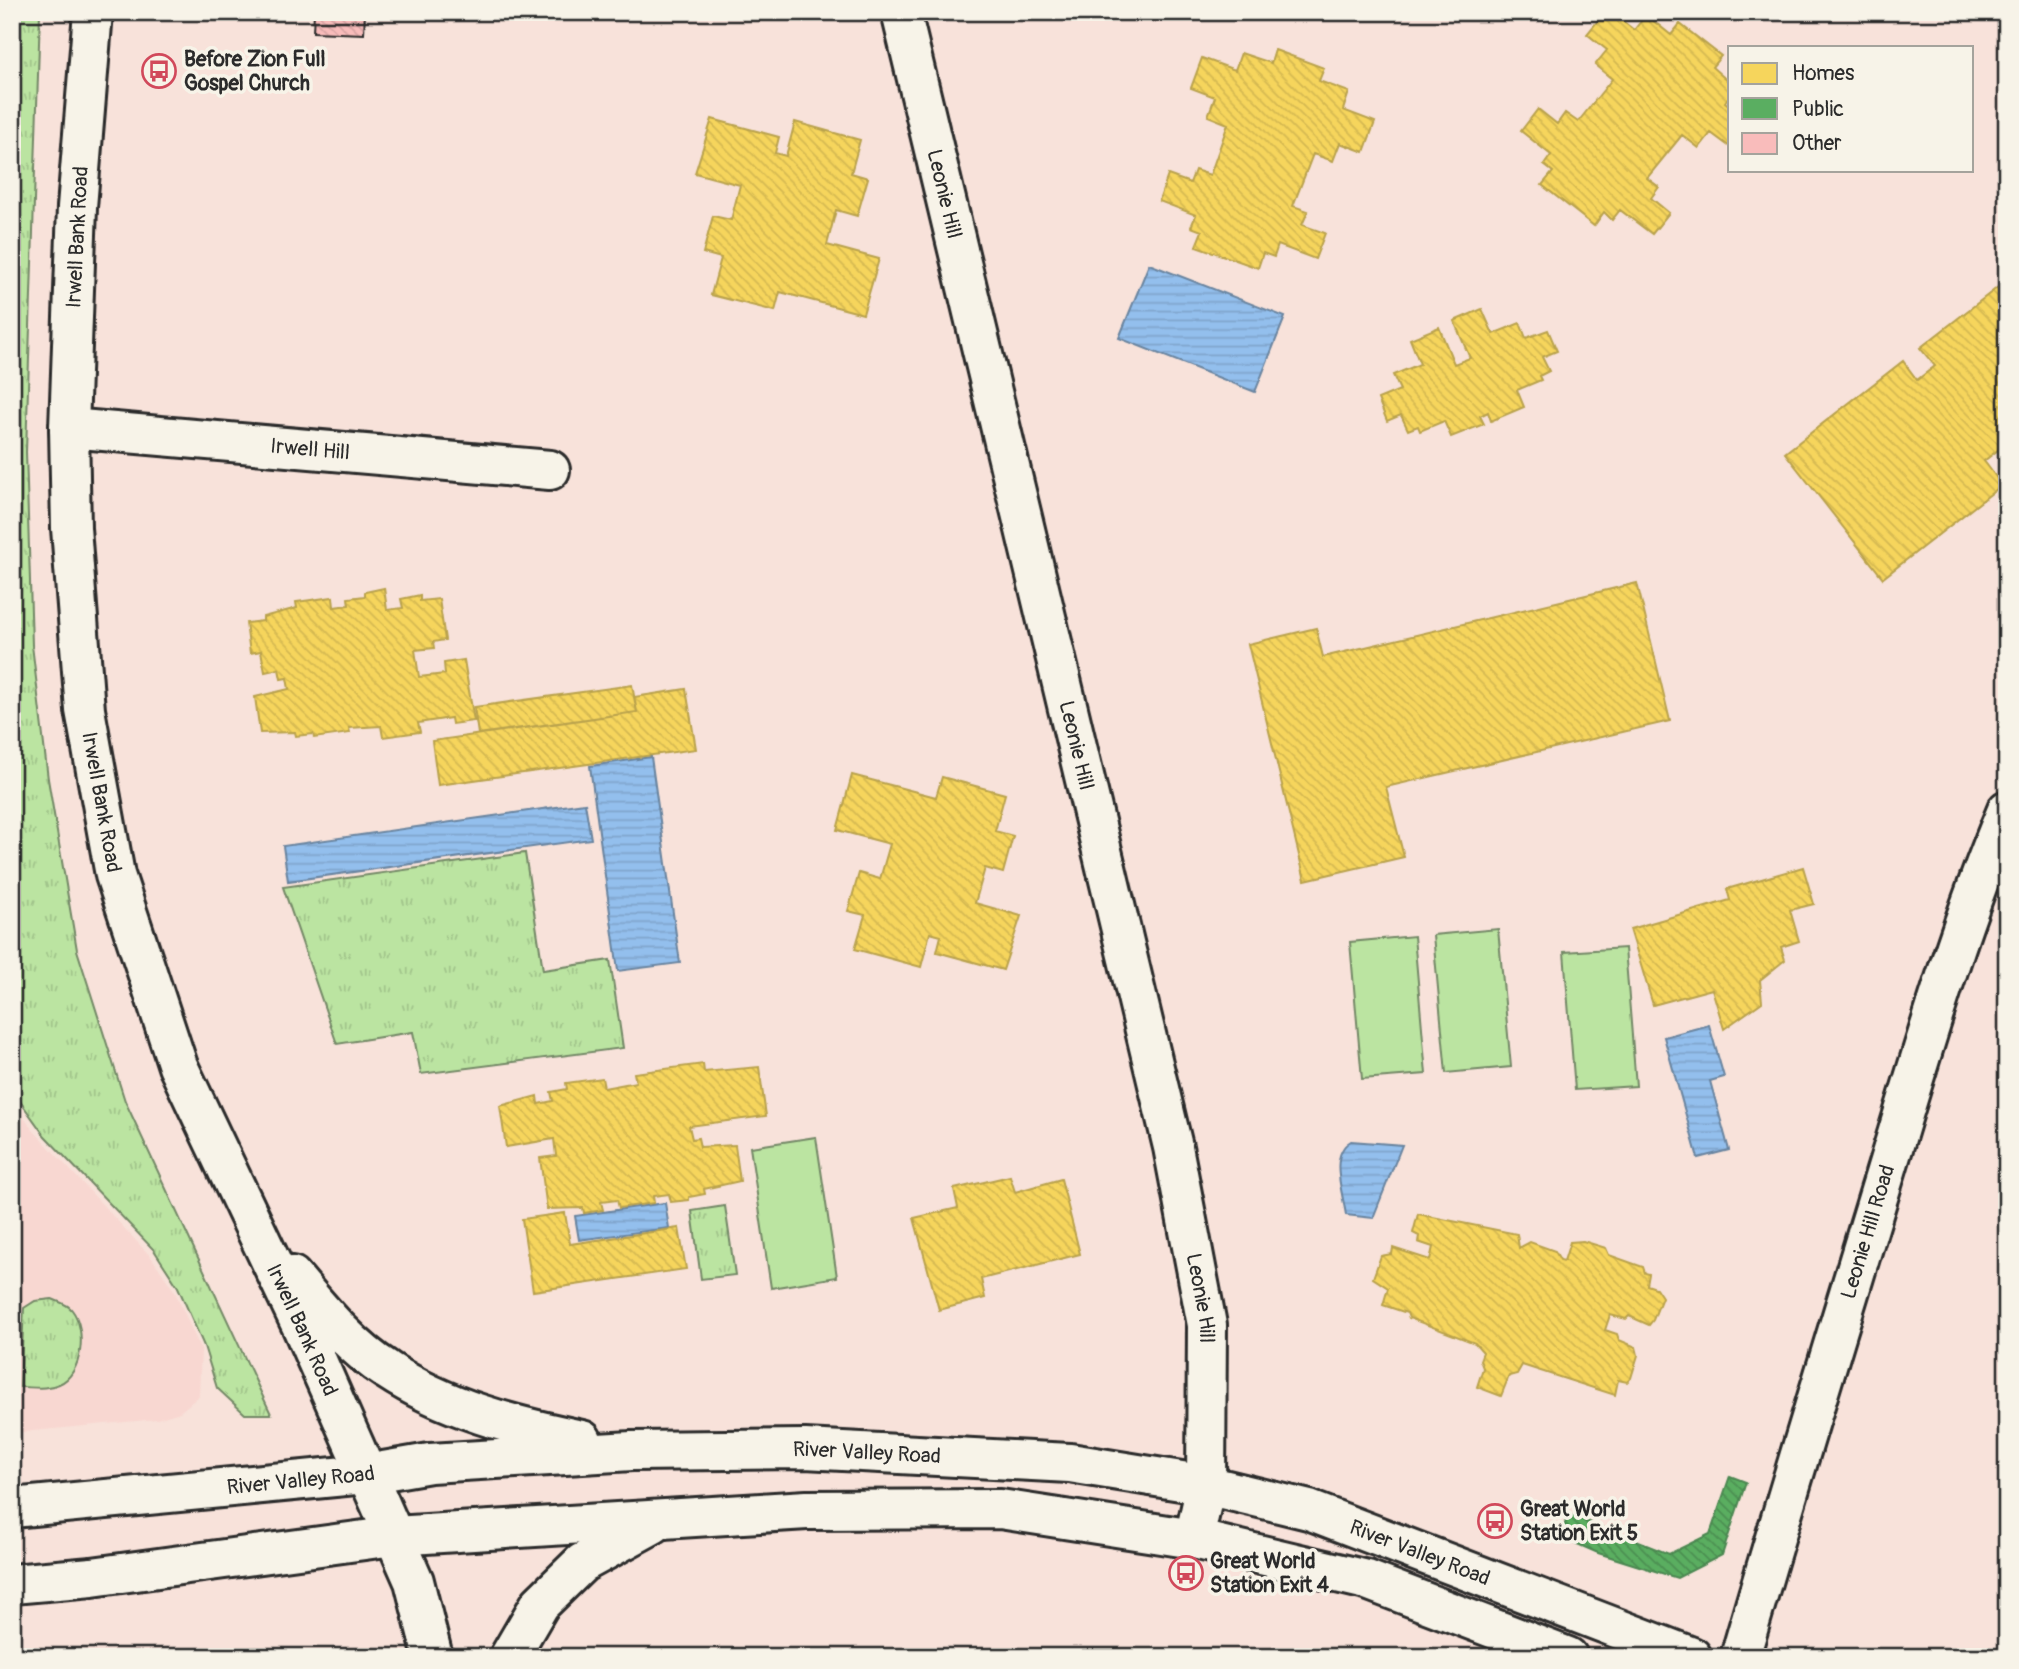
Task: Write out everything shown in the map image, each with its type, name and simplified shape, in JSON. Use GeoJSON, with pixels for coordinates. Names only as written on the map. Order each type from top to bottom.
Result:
{"type":"FeatureCollection","features":[{"type":"Feature","properties":{"kind":"main road","name":"Irwell Bank Road"},"geometry":{"type":"LineString","coordinates":[[93,12],[77,207],[69,428],[71,528],[85,710],[115,875],[178,1066],[260,1238],[414,1581],[433,1657]]}},
{"type":"Feature","properties":{"kind":"main road","name":"Leonie Hill"},"geometry":{"type":"LineString","coordinates":[[901,12],[1185,1202],[1207,1325],[1206,1485],[1194,1539]]}},
{"type":"Feature","properties":{"kind":"main road","name":"Irwell Hill"},"geometry":{"type":"LineString","coordinates":[[69,428],[550,470]]}},
{"type":"Feature","properties":{"kind":"main road","name":"Leonie Hill Road"},"geometry":{"type":"LineString","coordinates":[[1740,1657],[1797,1457],[1945,979],[1976,883],[2007,810]]}},
{"type":"Feature","properties":{"kind":"main road"},"geometry":{"type":"LineString","coordinates":[[260,1238],[329,1320],[385,1369],[423,1391],[504,1424],[632,1451]]}},
{"type":"Feature","properties":{"kind":"main road","name":"River Valley Road"},"geometry":{"type":"LineString","coordinates":[[12,1508],[366,1474],[430,1463],[632,1451],[805,1449],[1070,1462],[1206,1485],[1309,1510],[1357,1526],[1692,1657]]}},
{"type":"Feature","properties":{"kind":"main road"},"geometry":{"type":"LineString","coordinates":[[12,1584],[92,1577],[394,1536],[807,1510],[1000,1508],[1194,1539],[1367,1580],[1568,1657]]}},
{"type":"Feature","properties":{"kind":"main road"},"geometry":{"type":"LineString","coordinates":[[509,1657],[540,1604],[582,1563],[664,1518]]}},
{"type":"Feature","properties":{"kind":"shaded area"},"geometry":{"type":"Polygon","coordinates":[[[12,1103],[34,1131],[152,1258],[175,1292],[201,1350],[199,1396],[180,1412],[157,1419],[12,1433],[12,1103]]]}},
{"type":"Feature","properties":{"kind":"green space"},"geometry":{"type":"Polygon","coordinates":[[[12,12],[40,12],[26,452],[32,645],[48,779],[77,950],[125,1101],[271,1414],[245,1414],[217,1388],[204,1346],[178,1287],[154,1250],[45,1136],[12,1090],[12,12]]]}},
{"type":"Feature","properties":{"kind":"green space"},"geometry":{"type":"Polygon","coordinates":[[[525,853],[543,970],[610,960],[623,1048],[421,1074],[413,1032],[337,1044],[283,887],[525,853]]]}},
{"type":"Feature","properties":{"kind":"green space"},"geometry":{"type":"Polygon","coordinates":[[[1498,929],[1511,1067],[1446,1073],[1433,935],[1498,929]]]}},
{"type":"Feature","properties":{"kind":"green space"},"geometry":{"type":"Polygon","coordinates":[[[1414,936],[1426,1074],[1362,1079],[1350,942],[1414,936]]]}},
{"type":"Feature","properties":{"kind":"green space"},"geometry":{"type":"Polygon","coordinates":[[[1625,948],[1636,1086],[1575,1090],[1564,952],[1625,948]]]}},
{"type":"Feature","properties":{"kind":"green space"},"geometry":{"type":"Polygon","coordinates":[[[816,1137],[837,1277],[771,1288],[750,1147],[816,1137]]]}},
{"type":"Feature","properties":{"kind":"green space"},"geometry":{"type":"Polygon","coordinates":[[[725,1206],[735,1275],[701,1279],[692,1211],[725,1206]]]}},
{"type":"Feature","properties":{"kind":"green space"},"geometry":{"type":"Polygon","coordinates":[[[52,1299],[68,1306],[77,1318],[81,1339],[78,1361],[67,1379],[59,1384],[44,1388],[20,1387],[24,1308],[35,1301],[52,1299]]]}},
{"type":"Feature","properties":{"kind":"water"},"geometry":{"type":"Polygon","coordinates":[[[1149,264],[1285,317],[1255,392],[1119,338],[1149,264]]]}},
{"type":"Feature","properties":{"kind":"water"},"geometry":{"type":"Polygon","coordinates":[[[651,757],[680,963],[618,971],[590,766],[651,757]]]}},
{"type":"Feature","properties":{"kind":"water"},"geometry":{"type":"Polygon","coordinates":[[[585,803],[591,839],[288,881],[283,846],[585,803]]]}},
{"type":"Feature","properties":{"kind":"water"},"geometry":{"type":"Polygon","coordinates":[[[1709,1025],[1724,1077],[1710,1081],[1729,1150],[1698,1158],[1664,1037],[1709,1025]]]}},
{"type":"Feature","properties":{"kind":"water"},"geometry":{"type":"Polygon","coordinates":[[[1351,1141],[1402,1145],[1373,1218],[1346,1215],[1339,1164],[1344,1147],[1351,1141]]]}},
{"type":"Feature","properties":{"kind":"water"},"geometry":{"type":"Polygon","coordinates":[[[665,1203],[669,1228],[579,1240],[575,1216],[665,1203]]]}},
{"type":"Feature","properties":{"kind":"building: Homes"},"geometry":{"type":"Polygon","coordinates":[[[1605,12],[1611,12],[1634,30],[1646,15],[1671,35],[1680,24],[1721,56],[1712,67],[1728,81],[1728,98],[1725,102],[1728,104],[1728,146],[1711,133],[1699,148],[1682,135],[1647,178],[1659,187],[1651,198],[1669,213],[1652,234],[1620,210],[1612,220],[1604,212],[1594,226],[1542,185],[1553,172],[1544,165],[1551,155],[1521,131],[1538,109],[1557,124],[1565,113],[1578,122],[1612,79],[1595,65],[1607,50],[1587,34],[1605,12]]]}},
{"type":"Feature","properties":{"kind":"building: Homes"},"geometry":{"type":"Polygon","coordinates":[[[1275,50],[1324,68],[1319,81],[1349,92],[1343,110],[1375,122],[1364,152],[1340,143],[1333,161],[1313,154],[1293,206],[1308,211],[1302,225],[1325,233],[1315,259],[1278,245],[1274,257],[1263,253],[1258,268],[1196,246],[1202,231],[1191,227],[1196,215],[1159,201],[1168,175],[1190,183],[1195,170],[1210,175],[1228,124],[1208,116],[1215,97],[1191,88],[1202,58],[1235,70],[1241,53],[1271,63],[1275,50]]]}},
{"type":"Feature","properties":{"kind":"building: Homes"},"geometry":{"type":"Polygon","coordinates":[[[712,119],[779,137],[775,153],[786,156],[795,122],[860,140],[851,173],[868,178],[857,216],[836,210],[827,245],[879,259],[863,314],[780,292],[775,311],[711,295],[721,258],[703,253],[713,216],[731,220],[740,185],[695,173],[712,119]]]}},
{"type":"Feature","properties":{"kind":"building: Homes"},"geometry":{"type":"Polygon","coordinates":[[[2007,280],[2007,443],[1984,461],[2002,485],[1883,578],[1785,453],[1903,361],[1917,380],[1935,366],[1920,348],[2007,280]]]}},
{"type":"Feature","properties":{"kind":"building: Homes"},"geometry":{"type":"Polygon","coordinates":[[[1482,309],[1493,334],[1520,323],[1526,338],[1548,330],[1557,351],[1542,357],[1549,371],[1539,376],[1541,380],[1517,390],[1524,407],[1491,421],[1488,412],[1480,416],[1484,424],[1451,437],[1444,421],[1420,431],[1418,426],[1408,430],[1401,415],[1387,421],[1378,399],[1400,390],[1393,375],[1420,364],[1410,339],[1439,327],[1454,364],[1470,358],[1454,321],[1482,309]]]}},
{"type":"Feature","properties":{"kind":"building: Homes"},"geometry":{"type":"Polygon","coordinates":[[[1637,583],[1670,721],[1386,787],[1404,857],[1305,880],[1248,644],[1316,628],[1323,657],[1637,583]]]}},
{"type":"Feature","properties":{"kind":"building: Homes"},"geometry":{"type":"Polygon","coordinates":[[[384,588],[387,610],[403,608],[401,599],[420,595],[420,601],[439,599],[445,640],[433,642],[434,648],[415,650],[419,677],[445,674],[444,663],[464,660],[474,721],[452,724],[451,718],[418,723],[420,732],[383,737],[381,726],[349,728],[350,733],[314,738],[313,734],[296,736],[295,732],[260,733],[255,697],[289,689],[287,678],[281,679],[279,669],[265,672],[261,651],[250,653],[246,623],[263,621],[263,617],[297,608],[296,602],[333,597],[334,607],[349,605],[348,598],[365,596],[365,592],[384,588]]]}},
{"type":"Feature","properties":{"kind":"building: Homes"},"geometry":{"type":"Polygon","coordinates":[[[632,685],[637,712],[478,734],[474,707],[632,685]]]}},
{"type":"Feature","properties":{"kind":"building: Homes"},"geometry":{"type":"Polygon","coordinates":[[[686,689],[696,749],[438,785],[432,741],[637,712],[634,697],[686,689]]]}},
{"type":"Feature","properties":{"kind":"building: Homes"},"geometry":{"type":"Polygon","coordinates":[[[852,775],[936,797],[942,777],[1005,794],[995,831],[1013,836],[1003,873],[985,868],[975,903],[1021,916],[1003,970],[937,952],[941,936],[930,933],[921,967],[855,949],[865,915],[848,911],[859,873],[880,879],[890,844],[837,830],[852,775]]]}},
{"type":"Feature","properties":{"kind":"building: Homes"},"geometry":{"type":"Polygon","coordinates":[[[1803,867],[1814,904],[1790,910],[1799,941],[1781,947],[1785,960],[1760,980],[1762,1002],[1724,1029],[1712,989],[1653,1005],[1630,929],[1730,900],[1727,889],[1803,867]]]}},
{"type":"Feature","properties":{"kind":"building: Homes"},"geometry":{"type":"Polygon","coordinates":[[[703,1064],[704,1072],[759,1067],[766,1116],[689,1126],[692,1139],[698,1138],[700,1147],[735,1145],[740,1181],[704,1189],[705,1194],[689,1197],[689,1200],[671,1202],[669,1194],[653,1196],[654,1203],[619,1208],[617,1200],[601,1202],[603,1210],[584,1213],[583,1208],[547,1209],[540,1158],[556,1156],[554,1139],[506,1147],[500,1106],[537,1096],[538,1104],[553,1101],[551,1092],[567,1089],[566,1083],[602,1078],[604,1088],[636,1082],[634,1073],[703,1064]]]}},
{"type":"Feature","properties":{"kind":"building: Homes"},"geometry":{"type":"Polygon","coordinates":[[[1010,1176],[1015,1192],[1061,1179],[1080,1254],[981,1279],[985,1298],[939,1310],[914,1218],[958,1208],[954,1189],[1010,1176]]]}},
{"type":"Feature","properties":{"kind":"building: Homes"},"geometry":{"type":"Polygon","coordinates":[[[565,1213],[570,1244],[679,1228],[686,1269],[533,1291],[522,1219],[565,1213]]]}},
{"type":"Feature","properties":{"kind":"building: Homes"},"geometry":{"type":"Polygon","coordinates":[[[1418,1214],[1517,1234],[1519,1248],[1530,1242],[1555,1251],[1560,1260],[1564,1261],[1570,1242],[1583,1241],[1606,1248],[1609,1255],[1643,1267],[1645,1273],[1649,1274],[1647,1285],[1656,1288],[1662,1297],[1653,1320],[1649,1325],[1629,1316],[1626,1319],[1610,1315],[1605,1330],[1617,1334],[1619,1340],[1636,1347],[1638,1355],[1631,1378],[1627,1382],[1618,1380],[1615,1395],[1522,1365],[1517,1374],[1509,1376],[1501,1396],[1477,1387],[1483,1368],[1480,1360],[1483,1352],[1475,1343],[1383,1305],[1388,1288],[1373,1278],[1381,1256],[1392,1254],[1393,1248],[1430,1260],[1433,1247],[1418,1242],[1419,1236],[1413,1233],[1418,1214]]]}},
{"type":"Feature","properties":{"kind":"building: Public"},"geometry":{"type":"Polygon","coordinates":[[[1730,1476],[1746,1482],[1722,1555],[1677,1578],[1598,1553],[1561,1537],[1568,1514],[1669,1554],[1710,1534],[1730,1476]]]}},
{"type":"Feature","properties":{"kind":"building: Other"},"geometry":{"type":"Polygon","coordinates":[[[314,12],[365,12],[364,34],[313,32],[314,12]]]}},
{"type":"Feature","properties":{"kind":"place","name":"Before Zion Full Gospel Church"},"geometry":{"type":"Point","coordinates":[159,71]}},
{"type":"Feature","properties":{"kind":"place","name":"Great World Station Exit 5"},"geometry":{"type":"Point","coordinates":[1495,1521]}},
{"type":"Feature","properties":{"kind":"place","name":"Great World Station Exit 4"},"geometry":{"type":"Point","coordinates":[1186,1573]}}]}
